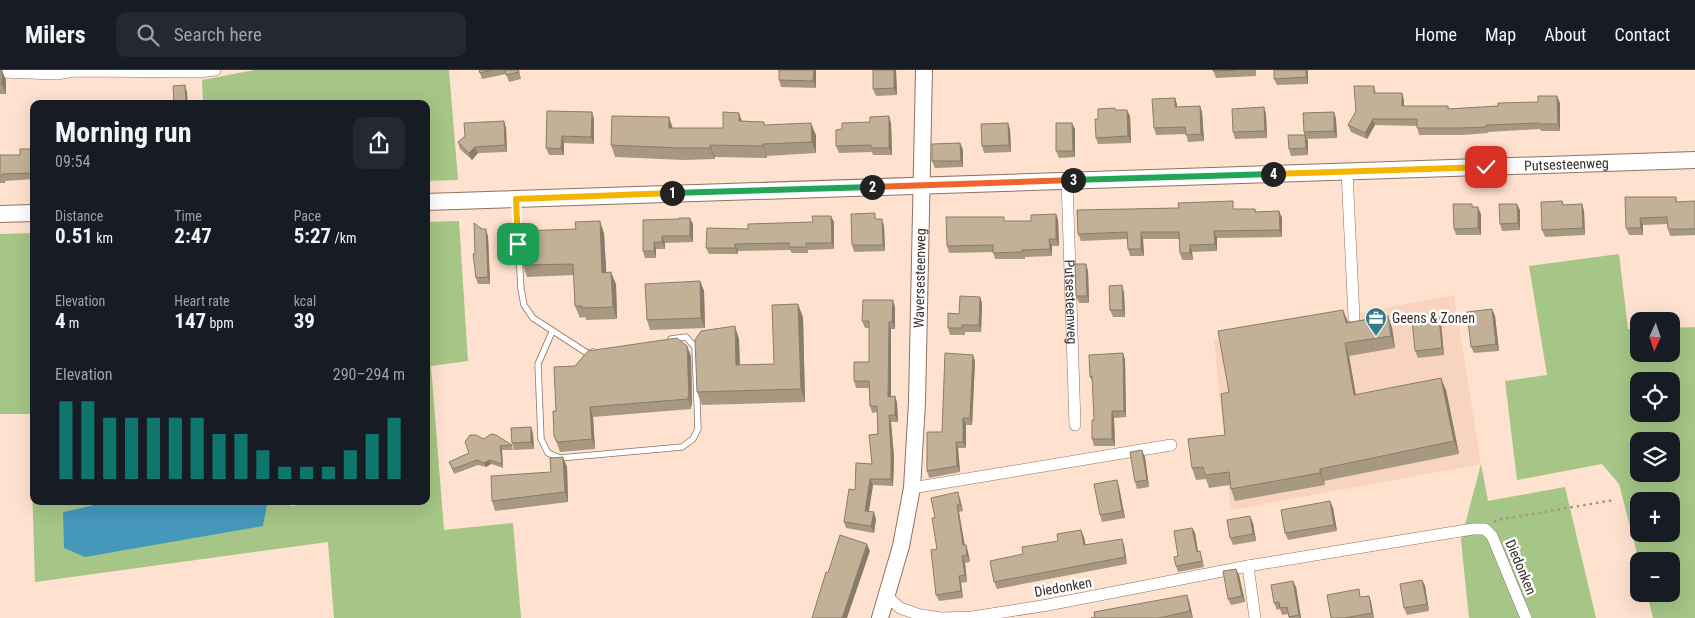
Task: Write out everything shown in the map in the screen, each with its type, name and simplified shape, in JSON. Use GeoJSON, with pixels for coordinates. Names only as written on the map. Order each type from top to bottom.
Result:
{"type":"FeatureCollection","features":[{"type":"Feature","properties":{"kind":"main road","name":"Waversesteenweg"},"geometry":{"type":"LineString","coordinates":[[880,618],[901,546],[912,488],[917,402],[924,70]]}},
{"type":"Feature","properties":{"kind":"main road","name":"Putsesteenweg"},"geometry":{"type":"LineString","coordinates":[[430,202],[1695,160]]}},
{"type":"Feature","properties":{"kind":"main road"},"geometry":{"type":"LineString","coordinates":[[0,214],[30,213]]}},
{"type":"Feature","properties":{"kind":"street"},"geometry":{"type":"LineString","coordinates":[[0,72],[57,74],[74,71],[199,72],[215,70]]}},
{"type":"Feature","properties":{"kind":"street"},"geometry":{"type":"LineString","coordinates":[[1347,172],[1354,318]]}},
{"type":"Feature","properties":{"kind":"street","name":"Putsesteenweg"},"geometry":{"type":"LineString","coordinates":[[1067,180],[1076,425]]}},
{"type":"Feature","properties":{"kind":"street"},"geometry":{"type":"LineString","coordinates":[[912,488],[1171,445]]}},
{"type":"Feature","properties":{"kind":"street","name":"Diedonken"},"geometry":{"type":"LineString","coordinates":[[887,596],[900,608],[920,614],[942,618],[972,618],[1248,566],[1447,533],[1485,529],[1492,536],[1526,618]]}},
{"type":"Feature","properties":{"kind":"street"},"geometry":{"type":"LineString","coordinates":[[1248,566],[1256,618]]}},
{"type":"Feature","properties":{"kind":"lane"},"geometry":{"type":"LineString","coordinates":[[516,199],[520,289],[524,305],[533,318],[552,332],[586,353],[596,352]]}},
{"type":"Feature","properties":{"kind":"lane"},"geometry":{"type":"LineString","coordinates":[[552,332],[538,364],[541,439],[548,453],[560,458],[682,447],[693,439],[698,429],[695,347],[686,337],[668,340]]}},
{"type":"Feature","properties":{"kind":"path"},"geometry":{"type":"LineString","coordinates":[[1485,529],[1497,520],[1614,500]]}},
{"type":"Feature","properties":{"kind":"shaded area"},"geometry":{"type":"Polygon","coordinates":[[[1454,295],[1481,464],[1231,510],[1214,340],[1454,295]]]}},
{"type":"Feature","properties":{"kind":"green space"},"geometry":{"type":"Polygon","coordinates":[[[255,70],[449,70],[458,180],[430,181],[430,100],[203,100],[202,80],[255,70]]]}},
{"type":"Feature","properties":{"kind":"green space"},"geometry":{"type":"Polygon","coordinates":[[[459,221],[468,361],[431,366],[444,530],[513,523],[521,618],[334,618],[328,542],[35,582],[33,505],[94,505],[63,512],[263,526],[267,505],[430,505],[430,222],[459,221]]]}},
{"type":"Feature","properties":{"kind":"green space"},"geometry":{"type":"Polygon","coordinates":[[[30,233],[30,414],[0,414],[0,234],[30,233]]]}},
{"type":"Feature","properties":{"kind":"green space"},"geometry":{"type":"Polygon","coordinates":[[[1619,254],[1628,329],[1630,329],[1630,362],[1680,362],[1680,328],[1695,327],[1695,618],[1653,618],[1649,602],[1680,602],[1680,552],[1637,552],[1634,542],[1680,542],[1680,492],[1630,492],[1630,526],[1619,484],[1602,464],[1517,480],[1505,381],[1547,375],[1529,266],[1619,254]]]}},
{"type":"Feature","properties":{"kind":"green space"},"geometry":{"type":"Polygon","coordinates":[[[1481,464],[1488,501],[1565,487],[1596,618],[1469,618],[1461,540],[1481,464]]]}},
{"type":"Feature","properties":{"kind":"water"},"geometry":{"type":"Polygon","coordinates":[[[94,505],[267,505],[263,526],[85,557],[64,548],[63,512],[94,505]]]}},
{"type":"Feature","properties":{"kind":"building"},"geometry":{"type":"Polygon","coordinates":[[[0,70],[2,70],[2,84],[0,84],[0,70]]]}},
{"type":"Feature","properties":{"kind":"building"},"geometry":{"type":"Polygon","coordinates":[[[479,70],[491,70],[480,73],[479,70]]]}},
{"type":"Feature","properties":{"kind":"building"},"geometry":{"type":"Polygon","coordinates":[[[505,70],[518,70],[519,72],[506,75],[505,70]]]}},
{"type":"Feature","properties":{"kind":"building"},"geometry":{"type":"Polygon","coordinates":[[[779,70],[814,70],[813,81],[779,80],[779,70]]]}},
{"type":"Feature","properties":{"kind":"building"},"geometry":{"type":"Polygon","coordinates":[[[873,70],[894,70],[894,88],[873,89],[873,70]]]}},
{"type":"Feature","properties":{"kind":"building"},"geometry":{"type":"Polygon","coordinates":[[[1274,70],[1306,70],[1306,77],[1274,79],[1274,70]]]}},
{"type":"Feature","properties":{"kind":"building"},"geometry":{"type":"Polygon","coordinates":[[[185,85],[186,100],[174,100],[173,86],[185,85]]]}},
{"type":"Feature","properties":{"kind":"building"},"geometry":{"type":"Polygon","coordinates":[[[1354,86],[1374,86],[1374,93],[1402,93],[1402,106],[1448,106],[1448,109],[1498,106],[1498,103],[1538,102],[1538,96],[1557,96],[1558,124],[1539,123],[1486,125],[1486,127],[1417,128],[1417,119],[1373,119],[1365,133],[1348,125],[1356,111],[1354,86]]]}},
{"type":"Feature","properties":{"kind":"building"},"geometry":{"type":"Polygon","coordinates":[[[1175,98],[1175,107],[1200,106],[1201,134],[1186,135],[1185,127],[1154,128],[1152,99],[1175,98]]]}},
{"type":"Feature","properties":{"kind":"building"},"geometry":{"type":"Polygon","coordinates":[[[1264,107],[1265,131],[1233,132],[1232,109],[1264,107]]]}},
{"type":"Feature","properties":{"kind":"building"},"geometry":{"type":"Polygon","coordinates":[[[1115,108],[1115,110],[1127,110],[1128,136],[1096,138],[1095,119],[1098,119],[1098,109],[1115,108]]]}},
{"type":"Feature","properties":{"kind":"building"},"geometry":{"type":"Polygon","coordinates":[[[547,111],[592,112],[591,137],[562,136],[561,149],[546,148],[547,111]]]}},
{"type":"Feature","properties":{"kind":"building"},"geometry":{"type":"Polygon","coordinates":[[[723,112],[739,113],[739,121],[764,122],[764,125],[811,123],[812,142],[763,144],[763,146],[710,145],[710,148],[611,145],[612,116],[669,117],[669,128],[723,128],[723,112]]]}},
{"type":"Feature","properties":{"kind":"building"},"geometry":{"type":"Polygon","coordinates":[[[1334,112],[1334,131],[1304,132],[1303,113],[1334,112]]]}},
{"type":"Feature","properties":{"kind":"building"},"geometry":{"type":"Polygon","coordinates":[[[889,116],[889,148],[871,148],[871,145],[836,146],[836,130],[842,129],[842,123],[870,122],[870,117],[889,116]]]}},
{"type":"Feature","properties":{"kind":"building"},"geometry":{"type":"Polygon","coordinates":[[[504,121],[505,145],[475,147],[469,153],[458,142],[465,136],[464,123],[504,121]]]}},
{"type":"Feature","properties":{"kind":"building"},"geometry":{"type":"Polygon","coordinates":[[[1008,123],[1009,145],[982,146],[981,124],[1008,123]]]}},
{"type":"Feature","properties":{"kind":"building"},"geometry":{"type":"Polygon","coordinates":[[[1056,123],[1072,123],[1073,151],[1056,151],[1056,123]]]}},
{"type":"Feature","properties":{"kind":"building"},"geometry":{"type":"Polygon","coordinates":[[[1288,135],[1305,135],[1306,148],[1289,149],[1288,135]]]}},
{"type":"Feature","properties":{"kind":"building"},"geometry":{"type":"Polygon","coordinates":[[[960,143],[961,161],[932,161],[932,144],[960,143]]]}},
{"type":"Feature","properties":{"kind":"building"},"geometry":{"type":"Polygon","coordinates":[[[20,149],[30,149],[30,173],[2,174],[0,176],[0,155],[20,155],[20,149]]]}},
{"type":"Feature","properties":{"kind":"building"},"geometry":{"type":"Polygon","coordinates":[[[1625,197],[1676,197],[1676,202],[1695,201],[1695,229],[1668,229],[1667,217],[1640,218],[1641,228],[1626,228],[1625,197]]]}},
{"type":"Feature","properties":{"kind":"building"},"geometry":{"type":"Polygon","coordinates":[[[1233,201],[1233,209],[1255,209],[1255,212],[1279,211],[1280,230],[1214,231],[1215,244],[1190,245],[1190,253],[1180,253],[1179,232],[1141,232],[1141,249],[1128,249],[1127,232],[1078,234],[1077,210],[1179,208],[1178,203],[1233,201]]]}},
{"type":"Feature","properties":{"kind":"building"},"geometry":{"type":"Polygon","coordinates":[[[1562,201],[1563,205],[1582,204],[1583,228],[1542,230],[1541,202],[1562,201]]]}},
{"type":"Feature","properties":{"kind":"building"},"geometry":{"type":"Polygon","coordinates":[[[1453,204],[1472,204],[1472,207],[1478,207],[1478,228],[1454,229],[1453,204]]]}},
{"type":"Feature","properties":{"kind":"building"},"geometry":{"type":"Polygon","coordinates":[[[1499,204],[1517,204],[1518,223],[1500,224],[1499,204]]]}},
{"type":"Feature","properties":{"kind":"building"},"geometry":{"type":"Polygon","coordinates":[[[875,213],[875,219],[882,219],[883,245],[852,245],[851,214],[875,213]]]}},
{"type":"Feature","properties":{"kind":"building"},"geometry":{"type":"Polygon","coordinates":[[[1056,214],[1056,239],[1049,239],[1050,249],[993,253],[993,245],[947,246],[946,217],[1004,217],[1004,221],[1031,221],[1031,215],[1056,214]]]}},
{"type":"Feature","properties":{"kind":"building"},"geometry":{"type":"Polygon","coordinates":[[[812,216],[831,216],[832,243],[806,243],[806,247],[789,247],[789,243],[735,244],[735,248],[706,248],[707,228],[748,229],[748,224],[813,222],[812,216]]]}},
{"type":"Feature","properties":{"kind":"building"},"geometry":{"type":"Polygon","coordinates":[[[690,218],[690,236],[662,236],[662,242],[654,242],[654,251],[643,251],[643,220],[690,218]]]}},
{"type":"Feature","properties":{"kind":"building"},"geometry":{"type":"Polygon","coordinates":[[[600,221],[602,273],[611,272],[613,307],[582,308],[582,306],[575,306],[573,264],[523,265],[522,231],[576,229],[575,222],[600,221]]]}},
{"type":"Feature","properties":{"kind":"building"},"geometry":{"type":"Polygon","coordinates":[[[474,223],[482,229],[486,229],[488,277],[476,278],[473,254],[475,254],[474,223]]]}},
{"type":"Feature","properties":{"kind":"building"},"geometry":{"type":"Polygon","coordinates":[[[1075,264],[1086,264],[1087,296],[1076,296],[1075,264]]]}},
{"type":"Feature","properties":{"kind":"building"},"geometry":{"type":"Polygon","coordinates":[[[700,281],[701,318],[647,320],[645,284],[700,281]]]}},
{"type":"Feature","properties":{"kind":"building"},"geometry":{"type":"Polygon","coordinates":[[[1122,285],[1123,310],[1110,310],[1109,286],[1122,285]]]}},
{"type":"Feature","properties":{"kind":"building"},"geometry":{"type":"Polygon","coordinates":[[[960,296],[980,297],[979,325],[962,325],[962,328],[948,328],[948,313],[959,314],[960,296]]]}},
{"type":"Feature","properties":{"kind":"building"},"geometry":{"type":"Polygon","coordinates":[[[863,300],[893,300],[892,322],[889,322],[888,397],[895,396],[895,415],[889,415],[891,479],[870,479],[865,511],[874,512],[871,526],[844,522],[849,489],[855,490],[856,463],[872,464],[869,435],[878,434],[877,406],[870,406],[869,381],[854,381],[854,362],[869,362],[869,321],[862,321],[863,300]]]}},
{"type":"Feature","properties":{"kind":"building"},"geometry":{"type":"Polygon","coordinates":[[[798,304],[801,389],[697,392],[695,340],[701,331],[735,326],[736,365],[774,364],[772,305],[798,304]]]}},
{"type":"Feature","properties":{"kind":"building"},"geometry":{"type":"Polygon","coordinates":[[[1492,309],[1496,344],[1471,347],[1467,312],[1492,309]]]}},
{"type":"Feature","properties":{"kind":"building"},"geometry":{"type":"Polygon","coordinates":[[[1343,310],[1346,323],[1388,316],[1391,336],[1345,343],[1354,395],[1441,378],[1454,441],[1320,469],[1320,473],[1231,489],[1229,472],[1205,475],[1203,467],[1192,468],[1188,439],[1225,435],[1221,394],[1229,392],[1218,331],[1343,310]]]}},
{"type":"Feature","properties":{"kind":"building"},"geometry":{"type":"Polygon","coordinates":[[[1439,317],[1442,348],[1415,351],[1412,319],[1439,317]]]}},
{"type":"Feature","properties":{"kind":"building"},"geometry":{"type":"Polygon","coordinates":[[[677,338],[687,346],[688,399],[590,407],[592,439],[557,442],[554,436],[553,411],[556,411],[554,367],[575,366],[588,351],[677,338]]]}},
{"type":"Feature","properties":{"kind":"building"},"geometry":{"type":"Polygon","coordinates":[[[945,353],[973,355],[970,418],[963,418],[963,442],[956,442],[957,466],[927,471],[927,432],[942,432],[945,353]]]}},
{"type":"Feature","properties":{"kind":"building"},"geometry":{"type":"Polygon","coordinates":[[[1123,353],[1124,411],[1112,411],[1112,439],[1092,439],[1092,420],[1094,420],[1089,355],[1123,353]]]}},
{"type":"Feature","properties":{"kind":"building"},"geometry":{"type":"Polygon","coordinates":[[[531,427],[531,442],[512,443],[511,428],[531,427]]]}},
{"type":"Feature","properties":{"kind":"building"},"geometry":{"type":"Polygon","coordinates":[[[491,434],[512,445],[500,446],[502,464],[489,460],[484,463],[477,460],[453,469],[449,462],[469,453],[465,442],[470,435],[476,435],[484,439],[491,434]]]}},
{"type":"Feature","properties":{"kind":"building"},"geometry":{"type":"Polygon","coordinates":[[[1142,450],[1147,480],[1135,482],[1130,452],[1142,450]]]}},
{"type":"Feature","properties":{"kind":"building"},"geometry":{"type":"Polygon","coordinates":[[[563,457],[565,492],[492,501],[491,476],[551,472],[550,458],[563,457]]]}},
{"type":"Feature","properties":{"kind":"building"},"geometry":{"type":"Polygon","coordinates":[[[1117,480],[1122,511],[1100,515],[1094,484],[1117,480]]]}},
{"type":"Feature","properties":{"kind":"building"},"geometry":{"type":"Polygon","coordinates":[[[958,492],[960,504],[957,505],[963,545],[966,545],[967,555],[962,556],[965,575],[959,576],[961,591],[936,595],[931,550],[937,549],[932,518],[935,518],[931,498],[958,492]]]}},
{"type":"Feature","properties":{"kind":"building"},"geometry":{"type":"Polygon","coordinates":[[[1330,501],[1334,525],[1285,533],[1281,510],[1330,501]]]}},
{"type":"Feature","properties":{"kind":"building"},"geometry":{"type":"Polygon","coordinates":[[[1250,516],[1253,534],[1230,538],[1227,520],[1250,516]]]}},
{"type":"Feature","properties":{"kind":"building"},"geometry":{"type":"Polygon","coordinates":[[[1192,528],[1197,552],[1200,551],[1202,561],[1176,566],[1174,557],[1178,556],[1174,531],[1192,528]]]}},
{"type":"Feature","properties":{"kind":"building"},"geometry":{"type":"Polygon","coordinates":[[[1081,530],[1084,545],[1122,539],[1125,557],[994,582],[990,561],[1023,554],[1022,547],[1058,541],[1057,534],[1081,530]]]}},
{"type":"Feature","properties":{"kind":"building"},"geometry":{"type":"Polygon","coordinates":[[[840,535],[867,544],[842,618],[812,618],[826,572],[828,573],[840,535]]]}},
{"type":"Feature","properties":{"kind":"building"},"geometry":{"type":"Polygon","coordinates":[[[1236,569],[1242,596],[1228,599],[1223,571],[1236,569]]]}},
{"type":"Feature","properties":{"kind":"building"},"geometry":{"type":"Polygon","coordinates":[[[1422,580],[1427,604],[1404,608],[1400,584],[1422,580]]]}},
{"type":"Feature","properties":{"kind":"building"},"geometry":{"type":"Polygon","coordinates":[[[1293,581],[1299,615],[1289,617],[1287,607],[1280,608],[1279,602],[1274,603],[1271,585],[1293,581]]]}},
{"type":"Feature","properties":{"kind":"building"},"geometry":{"type":"Polygon","coordinates":[[[1359,589],[1360,597],[1369,596],[1372,613],[1344,618],[1331,618],[1327,595],[1359,589]]]}},
{"type":"Feature","properties":{"kind":"building"},"geometry":{"type":"Polygon","coordinates":[[[1187,595],[1190,611],[1159,618],[1091,618],[1095,617],[1094,612],[1187,595]]]}},
{"type":"Feature","properties":{"kind":"place","name":"Geens & Zonen"},"geometry":{"type":"Point","coordinates":[1376,337]}},
{"type":"Feature","properties":{"kind":"route"},"geometry":{"type":"LineString","coordinates":[[518,244],[516,199],[1486,167]]}}]}
